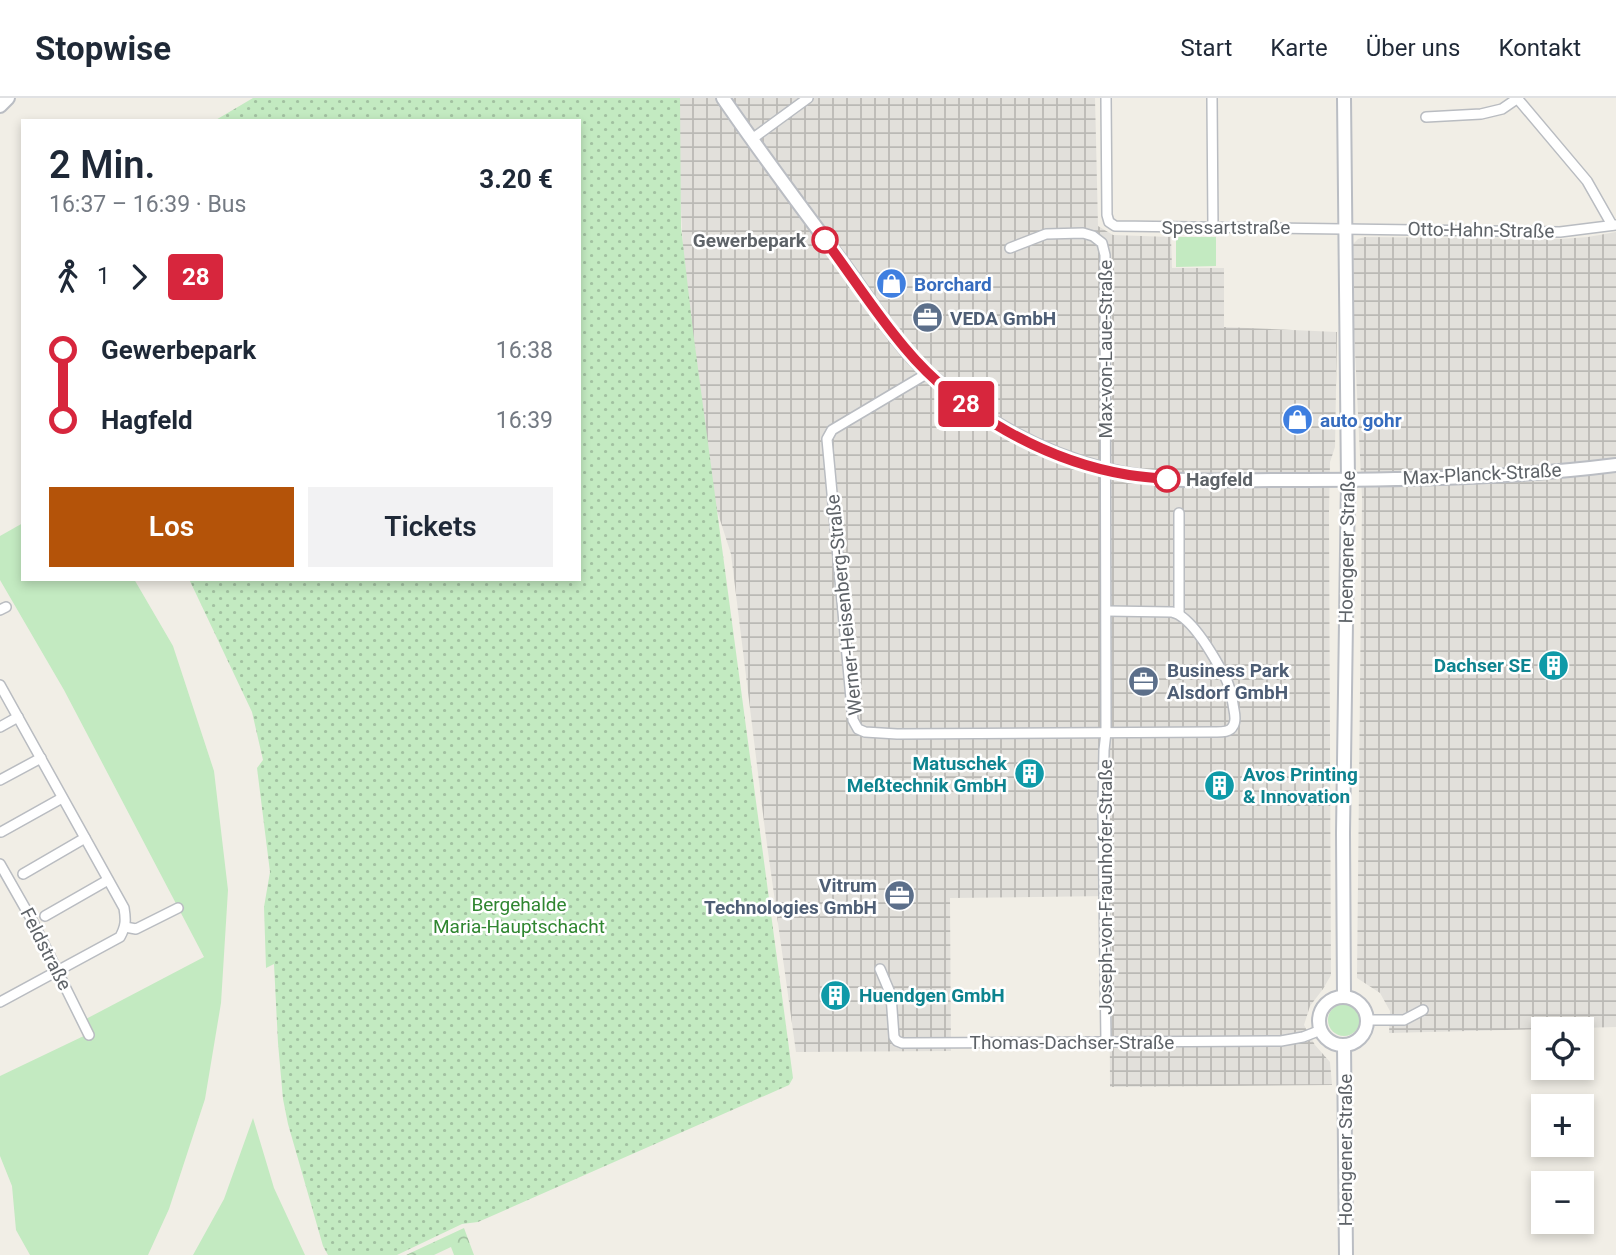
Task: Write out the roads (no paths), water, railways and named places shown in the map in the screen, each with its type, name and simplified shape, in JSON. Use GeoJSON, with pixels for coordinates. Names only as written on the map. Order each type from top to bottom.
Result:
{"type":"FeatureCollection","features":[{"type":"Feature","properties":{"kind":"main road"},"geometry":{"type":"LineString","coordinates":[[0,106],[8,98]]}},
{"type":"Feature","properties":{"kind":"main road","name":"Max-Planck-Straße"},"geometry":{"type":"LineString","coordinates":[[723,98],[905,348],[928,373],[956,396],[1009,432],[1034,445],[1078,462],[1128,475],[1167,479],[1348,481],[1503,475],[1616,465]]}},
{"type":"Feature","properties":{"kind":"main road","name":"Hoengener Straße"},"geometry":{"type":"LineString","coordinates":[[1344,98],[1348,481],[1343,833],[1345,997]]}},
{"type":"Feature","properties":{"kind":"main road"},"geometry":{"type":"LineString","coordinates":[[1345,997],[1360,1004],[1367,1020],[1361,1037],[1345,1045],[1335,1044],[1326,1038],[1319,1022],[1324,1007],[1336,998],[1345,997]]}},
{"type":"Feature","properties":{"kind":"main road","name":"Hoengener Straße"},"geometry":{"type":"LineString","coordinates":[[1345,1045],[1346,1255]]}},
{"type":"Feature","properties":{"kind":"street"},"geometry":{"type":"LineString","coordinates":[[752,139],[808,98]]}},
{"type":"Feature","properties":{"kind":"street","name":"Spessartstraße"},"geometry":{"type":"LineString","coordinates":[[1106,98],[1109,222],[1115,226],[1345,228]]}},
{"type":"Feature","properties":{"kind":"street"},"geometry":{"type":"LineString","coordinates":[[1212,98],[1213,228]]}},
{"type":"Feature","properties":{"kind":"street"},"geometry":{"type":"LineString","coordinates":[[1426,117],[1481,114],[1502,109],[1517,98],[1587,181],[1614,225]]}},
{"type":"Feature","properties":{"kind":"street","name":"Otto-Hahn-Straße"},"geometry":{"type":"LineString","coordinates":[[1345,228],[1560,232],[1614,225]]}},
{"type":"Feature","properties":{"kind":"street","name":"Max-von-Laue-Straße"},"geometry":{"type":"LineString","coordinates":[[1010,248],[1046,234],[1083,233],[1102,243],[1106,271],[1105,469]]}},
{"type":"Feature","properties":{"kind":"street","name":"Werner-Heisenberg-Straße"},"geometry":{"type":"LineString","coordinates":[[928,373],[832,430],[827,439],[853,720],[858,729],[874,733],[1106,732]]}},
{"type":"Feature","properties":{"kind":"street","name":"Joseph-von-Fraunhofer-Straße"},"geometry":{"type":"LineString","coordinates":[[1105,469],[1107,611],[1103,807],[1106,1042]]}},
{"type":"Feature","properties":{"kind":"street"},"geometry":{"type":"LineString","coordinates":[[1107,611],[1179,613],[1180,513]]}},
{"type":"Feature","properties":{"kind":"street","name":"Joseph-von-Fraunhofer-Straße"},"geometry":{"type":"LineString","coordinates":[[1106,732],[1213,732],[1233,728],[1235,722],[1231,692],[1226,679],[1208,649],[1179,613]]}},
{"type":"Feature","properties":{"kind":"street"},"geometry":{"type":"LineString","coordinates":[[0,685],[124,908],[126,920],[120,937],[0,1002]]}},
{"type":"Feature","properties":{"kind":"street"},"geometry":{"type":"LineString","coordinates":[[0,727],[18,717]]}},
{"type":"Feature","properties":{"kind":"street"},"geometry":{"type":"LineString","coordinates":[[0,780],[41,758]]}},
{"type":"Feature","properties":{"kind":"street"},"geometry":{"type":"LineString","coordinates":[[1,832],[62,798]]}},
{"type":"Feature","properties":{"kind":"street"},"geometry":{"type":"LineString","coordinates":[[23,874],[85,838]]}},
{"type":"Feature","properties":{"kind":"street","name":"Feldstraße"},"geometry":{"type":"LineString","coordinates":[[0,864],[33,922],[89,1035]]}},
{"type":"Feature","properties":{"kind":"street"},"geometry":{"type":"LineString","coordinates":[[45,916],[108,880]]}},
{"type":"Feature","properties":{"kind":"street"},"geometry":{"type":"LineString","coordinates":[[125,927],[136,929],[178,908]]}},
{"type":"Feature","properties":{"kind":"street","name":"Thomas-Dachser-Straße"},"geometry":{"type":"LineString","coordinates":[[880,969],[891,995],[894,1037],[897,1041],[1282,1041],[1321,1030]]}},
{"type":"Feature","properties":{"kind":"street"},"geometry":{"type":"LineString","coordinates":[[1367,1020],[1404,1020],[1423,1010]]}},
{"type":"Feature","properties":{"kind":"place","name":"Gewerbepark"},"geometry":{"type":"Point","coordinates":[825,240]}},
{"type":"Feature","properties":{"kind":"place","name":"Borchard"},"geometry":{"type":"Point","coordinates":[891,284]}},
{"type":"Feature","properties":{"kind":"place","name":"VEDA GmbH"},"geometry":{"type":"Point","coordinates":[927,318]}},
{"type":"Feature","properties":{"kind":"place","name":"auto gohr"},"geometry":{"type":"Point","coordinates":[1297,420]}},
{"type":"Feature","properties":{"kind":"place","name":"Hagfeld"},"geometry":{"type":"Point","coordinates":[1167,479]}},
{"type":"Feature","properties":{"kind":"place","name":"Dachser SE"},"geometry":{"type":"Point","coordinates":[1554,665]}},
{"type":"Feature","properties":{"kind":"place","name":"Business Park Alsdorf GmbH"},"geometry":{"type":"Point","coordinates":[1144,681]}},
{"type":"Feature","properties":{"kind":"place","name":"Matuschek Meßtechnik GmbH"},"geometry":{"type":"Point","coordinates":[1030,774]}},
{"type":"Feature","properties":{"kind":"place","name":"Avos Printing & Innovation"},"geometry":{"type":"Point","coordinates":[1220,785]}},
{"type":"Feature","properties":{"kind":"place","name":"Vitrum Technologies GmbH"},"geometry":{"type":"Point","coordinates":[900,896]}},
{"type":"Feature","properties":{"kind":"place","name":"Huendgen GmbH"},"geometry":{"type":"Point","coordinates":[836,995]}},
{"type":"Feature","properties":{"kind":"park label","name":"Bergehalde Maria-Hauptschacht"},"geometry":{"type":"Point","coordinates":[519,915]}}]}
